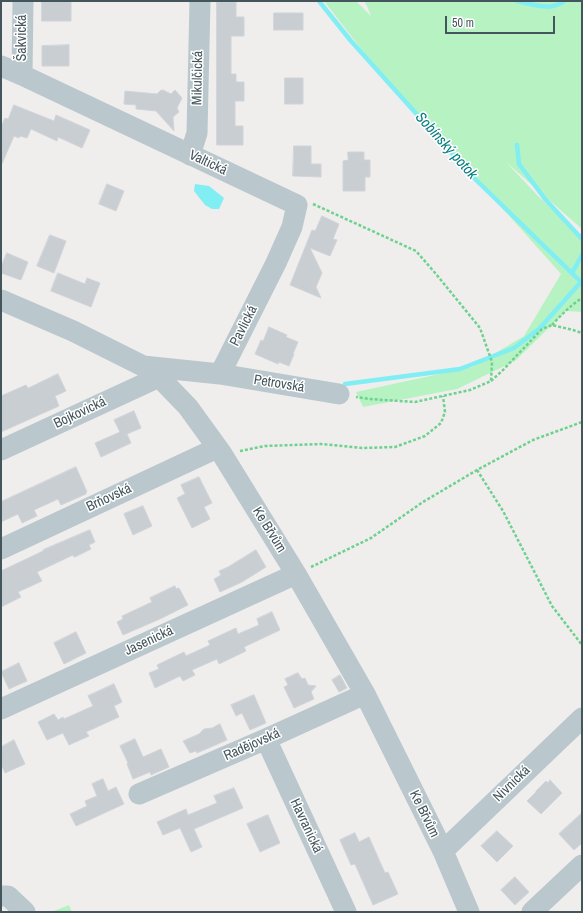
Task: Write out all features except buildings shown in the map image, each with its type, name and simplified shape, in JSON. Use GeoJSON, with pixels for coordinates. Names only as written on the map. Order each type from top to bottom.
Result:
{"type":"FeatureCollection","features":[{"type":"Feature","properties":{"kind":"street","name":"Šakvická"},"geometry":{"type":"LineString","coordinates":[[22,75],[23,1]]}},
{"type":"Feature","properties":{"kind":"street","name":"Mikulčická"},"geometry":{"type":"LineString","coordinates":[[190,154],[197,133],[200,1]]}},
{"type":"Feature","properties":{"kind":"street","name":"Valtická"},"geometry":{"type":"LineString","coordinates":[[1,66],[297,205]]}},
{"type":"Feature","properties":{"kind":"street","name":"Pavlická"},"geometry":{"type":"LineString","coordinates":[[220,374],[276,263],[292,227],[297,205]]}},
{"type":"Feature","properties":{"kind":"street","name":"Ke Břvům"},"geometry":{"type":"LineString","coordinates":[[1,300],[73,331],[151,371],[188,407],[220,451],[296,574],[365,694],[443,851],[469,912]]}},
{"type":"Feature","properties":{"kind":"street"},"geometry":{"type":"LineString","coordinates":[[151,371],[220,374]]}},
{"type":"Feature","properties":{"kind":"street","name":"Bojkovická"},"geometry":{"type":"LineString","coordinates":[[1,450],[151,371]]}},
{"type":"Feature","properties":{"kind":"street","name":"Petrovská"},"geometry":{"type":"LineString","coordinates":[[220,374],[339,394]]}},
{"type":"Feature","properties":{"kind":"street","name":"Brňovská"},"geometry":{"type":"LineString","coordinates":[[1,549],[220,451]]}},
{"type":"Feature","properties":{"kind":"street","name":"Jasenická"},"geometry":{"type":"LineString","coordinates":[[1,709],[296,574]]}},
{"type":"Feature","properties":{"kind":"street","name":"Radějovská"},"geometry":{"type":"LineString","coordinates":[[139,794],[365,694]]}},
{"type":"Feature","properties":{"kind":"street","name":"Nivnická"},"geometry":{"type":"LineString","coordinates":[[443,851],[582,718]]}},
{"type":"Feature","properties":{"kind":"street","name":"Havranická"},"geometry":{"type":"LineString","coordinates":[[266,739],[346,912]]}},
{"type":"Feature","properties":{"kind":"street"},"geometry":{"type":"LineString","coordinates":[[532,912],[582,865]]}},
{"type":"Feature","properties":{"kind":"street"},"geometry":{"type":"LineString","coordinates":[[1,896],[8,896],[25,912]]}},
{"type":"Feature","properties":{"kind":"path"},"geometry":{"type":"LineString","coordinates":[[297,205],[310,203],[416,251],[445,284],[480,328],[492,362],[491,381]]}},
{"type":"Feature","properties":{"kind":"path"},"geometry":{"type":"LineString","coordinates":[[339,394],[369,399],[415,402],[470,390],[491,381],[542,329],[552,325],[574,303],[582,298]]}},
{"type":"Feature","properties":{"kind":"path"},"geometry":{"type":"LineString","coordinates":[[552,325],[573,330],[582,334]]}},
{"type":"Feature","properties":{"kind":"path"},"geometry":{"type":"LineString","coordinates":[[220,451],[265,446],[321,444],[362,448],[395,447],[425,436],[441,423],[445,412],[443,396]]}},
{"type":"Feature","properties":{"kind":"path"},"geometry":{"type":"LineString","coordinates":[[296,574],[371,538],[423,502],[477,470],[533,440],[582,422]]}},
{"type":"Feature","properties":{"kind":"path"},"geometry":{"type":"LineString","coordinates":[[477,470],[503,511],[552,606],[582,645]]}},
{"type":"Feature","properties":{"kind":"green space"},"geometry":{"type":"Polygon","coordinates":[[[324,1],[358,1],[357,2],[371,16],[364,1],[582,1],[582,229],[506,162],[538,196],[582,238],[582,312],[566,311],[515,361],[457,389],[363,407],[356,392],[472,367],[524,336],[561,274],[365,54],[324,1]]]}},
{"type":"Feature","properties":{"kind":"green space"},"geometry":{"type":"Polygon","coordinates":[[[69,905],[72,912],[51,912],[69,905]]]}},
{"type":"Feature","properties":{"kind":"water"},"geometry":{"type":"Polygon","coordinates":[[[195,184],[209,186],[224,198],[219,209],[212,209],[205,205],[194,191],[195,184]]]}},
{"type":"Feature","properties":{"kind":"waterway","name":"Sobínský potok"},"geometry":{"type":"LineString","coordinates":[[319,1],[351,41],[474,178],[582,283]]}},
{"type":"Feature","properties":{"kind":"waterway"},"geometry":{"type":"LineString","coordinates":[[517,1],[547,7],[564,1]]}},
{"type":"Feature","properties":{"kind":"waterway"},"geometry":{"type":"LineString","coordinates":[[517,145],[519,164],[545,199],[582,239]]}},
{"type":"Feature","properties":{"kind":"waterway"},"geometry":{"type":"LineString","coordinates":[[572,273],[582,255]]}},
{"type":"Feature","properties":{"kind":"waterway"},"geometry":{"type":"LineString","coordinates":[[345,384],[460,369],[514,348],[539,329],[581,282]]}}]}
